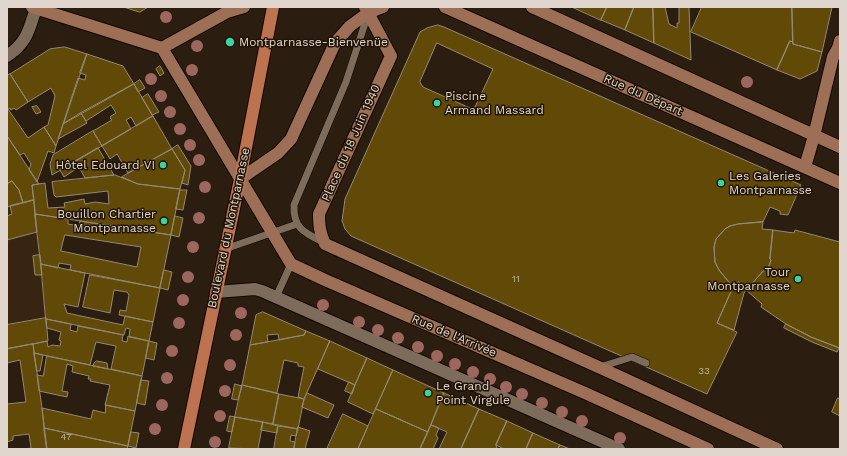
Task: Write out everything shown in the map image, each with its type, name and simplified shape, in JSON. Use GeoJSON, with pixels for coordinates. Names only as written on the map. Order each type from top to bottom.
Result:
{"type":"FeatureCollection","features":[{"type":"Feature","properties":{"kind":"main road"},"geometry":{"type":"LineString","coordinates":[[162,48],[227,12],[244,7]]}},
{"type":"Feature","properties":{"kind":"main road","name":"Boulevard du Montparnasse"},"geometry":{"type":"LineString","coordinates":[[184,449],[240,179],[273,7]]}},
{"type":"Feature","properties":{"kind":"main road"},"geometry":{"type":"LineString","coordinates":[[240,179],[278,153],[291,139],[336,43],[366,10],[383,7]]}},
{"type":"Feature","properties":{"kind":"main road","name":"Rue du Départ"},"geometry":{"type":"LineString","coordinates":[[445,7],[840,183]]}},
{"type":"Feature","properties":{"kind":"main road"},"geometry":{"type":"LineString","coordinates":[[532,7],[840,147]]}},
{"type":"Feature","properties":{"kind":"main road"},"geometry":{"type":"LineString","coordinates":[[34,8],[162,48],[290,264]]}},
{"type":"Feature","properties":{"kind":"main road","name":"Place du 18 Juin 1940"},"geometry":{"type":"LineString","coordinates":[[325,244],[320,234],[319,214],[391,56],[366,10]]}},
{"type":"Feature","properties":{"kind":"main road"},"geometry":{"type":"LineString","coordinates":[[805,167],[833,57],[840,41]]}},
{"type":"Feature","properties":{"kind":"main road"},"geometry":{"type":"LineString","coordinates":[[325,244],[777,449]]}},
{"type":"Feature","properties":{"kind":"main road","name":"Rue de l'Arrivée"},"geometry":{"type":"LineString","coordinates":[[290,264],[571,387],[708,449]]}},
{"type":"Feature","properties":{"kind":"street"},"geometry":{"type":"LineString","coordinates":[[7,56],[15,51],[24,41],[34,8]]}},
{"type":"Feature","properties":{"kind":"street"},"geometry":{"type":"LineString","coordinates":[[216,292],[256,289],[619,449]]}},
{"type":"Feature","properties":{"kind":"lane"},"geometry":{"type":"LineString","coordinates":[[325,244],[305,233],[297,224],[293,214],[294,205],[346,82],[366,10]]}},
{"type":"Feature","properties":{"kind":"lane"},"geometry":{"type":"LineString","coordinates":[[225,249],[297,224]]}},
{"type":"Feature","properties":{"kind":"lane"},"geometry":{"type":"LineString","coordinates":[[276,297],[290,264]]}},
{"type":"Feature","properties":{"kind":"lane"},"geometry":{"type":"LineString","coordinates":[[599,368],[632,357],[646,363]]}},
{"type":"Feature","properties":{"kind":"shaded area"},"geometry":{"type":"Polygon","coordinates":[[[34,200],[48,341],[7,349],[7,207],[34,200]]]}},
{"type":"Feature","properties":{"kind":"building"},"geometry":{"type":"Polygon","coordinates":[[[124,7],[148,7],[140,12],[124,7]]]}},
{"type":"Feature","properties":{"kind":"building"},"geometry":{"type":"Polygon","coordinates":[[[572,7],[607,7],[601,20],[572,7]]]}},
{"type":"Feature","properties":{"kind":"building"},"geometry":{"type":"Polygon","coordinates":[[[607,7],[634,7],[625,30],[601,20],[607,7]]]}},
{"type":"Feature","properties":{"kind":"building"},"geometry":{"type":"Polygon","coordinates":[[[634,7],[653,7],[654,43],[625,30],[634,7]]]}},
{"type":"Feature","properties":{"kind":"building"},"geometry":{"type":"Polygon","coordinates":[[[653,7],[665,7],[669,24],[677,28],[677,23],[679,23],[679,7],[689,7],[691,60],[654,43],[653,7]]]}},
{"type":"Feature","properties":{"kind":"building"},"geometry":{"type":"Polygon","coordinates":[[[702,7],[792,7],[793,42],[790,41],[777,70],[691,32],[702,7]]]}},
{"type":"Feature","properties":{"kind":"building"},"geometry":{"type":"Polygon","coordinates":[[[792,7],[832,7],[822,52],[793,44],[792,7]]]}},
{"type":"Feature","properties":{"kind":"building"},"geometry":{"type":"Polygon","coordinates":[[[438,25],[444,27],[801,185],[788,215],[780,214],[780,211],[770,207],[763,222],[730,226],[725,229],[716,239],[714,247],[715,262],[719,270],[733,287],[717,323],[737,332],[707,394],[351,236],[345,229],[342,221],[345,199],[420,32],[438,25]],[[437,43],[420,82],[423,87],[470,108],[475,107],[493,69],[437,43]]]}},
{"type":"Feature","properties":{"kind":"building"},"geometry":{"type":"Polygon","coordinates":[[[790,41],[793,42],[793,44],[822,52],[817,71],[800,79],[777,70],[790,41]]]}},
{"type":"Feature","properties":{"kind":"building"},"geometry":{"type":"Polygon","coordinates":[[[65,47],[87,54],[56,146],[44,127],[48,125],[55,96],[51,88],[28,102],[10,74],[50,49],[65,47]]]}},
{"type":"Feature","properties":{"kind":"building"},"geometry":{"type":"Polygon","coordinates":[[[87,54],[123,66],[134,84],[63,124],[78,78],[85,80],[86,75],[80,73],[87,54]]]}},
{"type":"Feature","properties":{"kind":"building"},"geometry":{"type":"Polygon","coordinates":[[[160,66],[164,73],[160,76],[156,69],[160,66]]]}},
{"type":"Feature","properties":{"kind":"building"},"geometry":{"type":"Polygon","coordinates":[[[10,74],[28,102],[16,110],[14,108],[11,110],[10,108],[8,109],[28,138],[44,127],[56,146],[54,153],[48,151],[37,182],[29,170],[31,164],[24,153],[20,155],[7,136],[7,76],[10,74]]]}},
{"type":"Feature","properties":{"kind":"building"},"geometry":{"type":"Polygon","coordinates":[[[140,80],[145,88],[138,92],[134,84],[140,80]]]}},
{"type":"Feature","properties":{"kind":"building"},"geometry":{"type":"Polygon","coordinates":[[[134,84],[153,116],[136,126],[131,117],[126,120],[131,129],[102,146],[93,131],[112,120],[110,118],[111,116],[116,113],[111,105],[86,121],[81,113],[134,84]]]}},
{"type":"Feature","properties":{"kind":"building"},"geometry":{"type":"Polygon","coordinates":[[[148,94],[159,112],[152,115],[142,98],[148,94]]]}},
{"type":"Feature","properties":{"kind":"building"},"geometry":{"type":"Polygon","coordinates":[[[37,106],[41,112],[36,114],[32,107],[37,106]]]}},
{"type":"Feature","properties":{"kind":"building"},"geometry":{"type":"Polygon","coordinates":[[[81,113],[87,123],[58,139],[63,124],[81,113]]]}},
{"type":"Feature","properties":{"kind":"building"},"geometry":{"type":"Polygon","coordinates":[[[153,116],[172,149],[128,173],[117,154],[110,159],[102,146],[153,116]]]}},
{"type":"Feature","properties":{"kind":"building"},"geometry":{"type":"Polygon","coordinates":[[[93,131],[102,146],[52,175],[50,164],[53,155],[93,131]]]}},
{"type":"Feature","properties":{"kind":"building"},"geometry":{"type":"Polygon","coordinates":[[[7,136],[39,184],[32,185],[34,200],[23,203],[19,190],[12,181],[7,184],[7,136]]]}},
{"type":"Feature","properties":{"kind":"building"},"geometry":{"type":"Polygon","coordinates":[[[178,145],[191,166],[188,185],[182,183],[185,170],[172,149],[178,145]]]}},
{"type":"Feature","properties":{"kind":"building"},"geometry":{"type":"Polygon","coordinates":[[[98,148],[114,175],[85,178],[80,169],[76,169],[64,177],[60,170],[98,148]]]}},
{"type":"Feature","properties":{"kind":"building","name":"Hôtel Edouard VI"},"geometry":{"type":"Polygon","coordinates":[[[172,149],[185,170],[180,189],[138,184],[122,177],[172,149]]]}},
{"type":"Feature","properties":{"kind":"building"},"geometry":{"type":"Polygon","coordinates":[[[115,175],[138,184],[180,189],[171,235],[35,214],[32,185],[45,183],[48,208],[65,207],[64,203],[84,199],[85,204],[95,202],[109,204],[108,191],[56,197],[54,195],[52,182],[115,175]]]}},
{"type":"Feature","properties":{"kind":"building"},"geometry":{"type":"Polygon","coordinates":[[[12,181],[19,190],[23,203],[7,207],[7,184],[12,181]]]}},
{"type":"Feature","properties":{"kind":"building"},"geometry":{"type":"Polygon","coordinates":[[[180,190],[187,190],[183,210],[176,209],[180,190]]]}},
{"type":"Feature","properties":{"kind":"building"},"geometry":{"type":"Polygon","coordinates":[[[34,200],[37,232],[7,240],[7,216],[12,214],[10,206],[34,200]]]}},
{"type":"Feature","properties":{"kind":"building"},"geometry":{"type":"Polygon","coordinates":[[[35,214],[68,219],[68,224],[79,226],[80,221],[171,235],[160,288],[70,270],[71,265],[59,263],[58,268],[41,264],[35,214]],[[65,235],[61,251],[137,267],[141,247],[65,235]]]}},
{"type":"Feature","properties":{"kind":"building"},"geometry":{"type":"Polygon","coordinates":[[[175,216],[183,218],[179,237],[171,235],[175,216]]]}},
{"type":"Feature","properties":{"kind":"building"},"geometry":{"type":"Polygon","coordinates":[[[763,222],[762,229],[773,230],[771,260],[768,269],[766,268],[746,290],[739,282],[733,287],[719,270],[715,262],[714,247],[716,239],[725,229],[730,226],[763,222]]]}},
{"type":"Feature","properties":{"kind":"building","name":"Tour Montparnasse"},"geometry":{"type":"Polygon","coordinates":[[[773,230],[794,233],[795,230],[840,242],[840,348],[811,337],[786,324],[761,307],[762,304],[746,290],[766,268],[768,269],[771,260],[773,230]]]}},
{"type":"Feature","properties":{"kind":"building"},"geometry":{"type":"Polygon","coordinates":[[[40,255],[42,275],[35,275],[33,256],[40,255]]]}},
{"type":"Feature","properties":{"kind":"building"},"geometry":{"type":"Polygon","coordinates":[[[41,264],[85,273],[78,307],[64,304],[67,313],[123,325],[125,316],[153,322],[149,341],[129,337],[130,329],[126,328],[124,335],[46,319],[41,264]]]}},
{"type":"Feature","properties":{"kind":"building"},"geometry":{"type":"Polygon","coordinates":[[[164,270],[172,272],[168,290],[160,288],[164,270]]]}},
{"type":"Feature","properties":{"kind":"building"},"geometry":{"type":"Polygon","coordinates":[[[90,275],[160,288],[153,322],[119,315],[120,310],[126,311],[129,295],[127,292],[114,290],[110,313],[83,307],[90,275]]]}},
{"type":"Feature","properties":{"kind":"building"},"geometry":{"type":"Polygon","coordinates":[[[739,282],[746,290],[734,330],[717,323],[733,287],[739,282]]]}},
{"type":"Feature","properties":{"kind":"building"},"geometry":{"type":"Polygon","coordinates":[[[263,312],[306,331],[304,335],[279,340],[278,334],[267,335],[268,342],[250,345],[256,315],[263,312]]]}},
{"type":"Feature","properties":{"kind":"building"},"geometry":{"type":"Polygon","coordinates":[[[46,318],[48,341],[7,349],[7,325],[46,318]]]}},
{"type":"Feature","properties":{"kind":"building"},"geometry":{"type":"Polygon","coordinates":[[[46,319],[71,324],[70,330],[77,332],[78,326],[123,335],[122,341],[127,342],[128,336],[149,341],[142,376],[111,369],[116,346],[96,342],[90,365],[34,353],[33,344],[47,341],[48,347],[52,345],[60,346],[61,341],[59,340],[61,332],[47,328],[46,319]]]}},
{"type":"Feature","properties":{"kind":"building"},"geometry":{"type":"Polygon","coordinates":[[[786,324],[811,337],[839,348],[837,352],[812,342],[784,328],[786,324]]]}},
{"type":"Feature","properties":{"kind":"building"},"geometry":{"type":"Polygon","coordinates":[[[306,331],[330,341],[304,399],[298,397],[304,367],[298,366],[298,363],[284,360],[277,393],[242,385],[250,345],[304,335],[306,331]]]}},
{"type":"Feature","properties":{"kind":"building"},"geometry":{"type":"Polygon","coordinates":[[[149,341],[157,343],[154,360],[146,358],[149,341]]]}},
{"type":"Feature","properties":{"kind":"building"},"geometry":{"type":"Polygon","coordinates":[[[330,341],[367,358],[355,385],[318,369],[330,341]]]}},
{"type":"Feature","properties":{"kind":"building"},"geometry":{"type":"Polygon","coordinates":[[[33,344],[47,449],[27,449],[31,448],[29,434],[13,436],[13,440],[7,442],[7,404],[26,402],[20,360],[7,363],[7,349],[33,344]]]}},
{"type":"Feature","properties":{"kind":"building"},"geometry":{"type":"Polygon","coordinates":[[[34,353],[43,355],[40,371],[37,371],[34,353]]]}},
{"type":"Feature","properties":{"kind":"building"},"geometry":{"type":"Polygon","coordinates":[[[47,356],[142,376],[135,411],[105,405],[110,385],[90,381],[91,379],[88,379],[89,376],[72,372],[73,366],[67,364],[62,391],[68,392],[67,397],[39,391],[37,375],[43,376],[47,356]]]}},
{"type":"Feature","properties":{"kind":"building"},"geometry":{"type":"Polygon","coordinates":[[[367,358],[393,370],[373,414],[348,402],[367,358]]]}},
{"type":"Feature","properties":{"kind":"building"},"geometry":{"type":"Polygon","coordinates":[[[97,361],[107,363],[108,369],[93,366],[97,361]]]}},
{"type":"Feature","properties":{"kind":"building"},"geometry":{"type":"Polygon","coordinates":[[[393,370],[444,393],[428,432],[376,409],[393,370]]]}},
{"type":"Feature","properties":{"kind":"building"},"geometry":{"type":"Polygon","coordinates":[[[141,380],[149,381],[145,405],[137,403],[141,380]]]}},
{"type":"Feature","properties":{"kind":"building"},"geometry":{"type":"Polygon","coordinates":[[[349,382],[355,385],[352,394],[345,391],[349,382]]]}},
{"type":"Feature","properties":{"kind":"building"},"geometry":{"type":"Polygon","coordinates":[[[235,384],[242,386],[238,400],[232,399],[235,384]]]}},
{"type":"Feature","properties":{"kind":"building"},"geometry":{"type":"Polygon","coordinates":[[[242,385],[279,394],[273,424],[235,417],[242,385]]]}},
{"type":"Feature","properties":{"kind":"building"},"geometry":{"type":"Polygon","coordinates":[[[307,393],[334,405],[328,418],[302,407],[307,393]]]}},
{"type":"Feature","properties":{"kind":"building"},"geometry":{"type":"Polygon","coordinates":[[[444,393],[479,409],[461,449],[439,449],[447,432],[431,425],[444,393]]]}},
{"type":"Feature","properties":{"kind":"building"},"geometry":{"type":"Polygon","coordinates":[[[279,394],[304,399],[298,429],[273,424],[279,394]]]}},
{"type":"Feature","properties":{"kind":"building"},"geometry":{"type":"Polygon","coordinates":[[[838,398],[840,399],[840,416],[832,412],[838,398]]]}},
{"type":"Feature","properties":{"kind":"building"},"geometry":{"type":"Polygon","coordinates":[[[106,405],[135,411],[128,446],[44,428],[42,408],[91,419],[93,410],[105,413],[106,405]]]}},
{"type":"Feature","properties":{"kind":"building"},"geometry":{"type":"Polygon","coordinates":[[[376,409],[428,432],[420,449],[358,449],[376,409]]]}},
{"type":"Feature","properties":{"kind":"building"},"geometry":{"type":"Polygon","coordinates":[[[479,409],[507,421],[496,445],[497,449],[461,449],[479,409]]]}},
{"type":"Feature","properties":{"kind":"building"},"geometry":{"type":"Polygon","coordinates":[[[343,414],[368,426],[358,449],[327,449],[343,414]]]}},
{"type":"Feature","properties":{"kind":"building"},"geometry":{"type":"Polygon","coordinates":[[[230,416],[235,417],[232,432],[227,431],[230,416]]]}},
{"type":"Feature","properties":{"kind":"building"},"geometry":{"type":"Polygon","coordinates":[[[235,417],[263,422],[258,449],[229,448],[235,417]]]}},
{"type":"Feature","properties":{"kind":"building"},"geometry":{"type":"Polygon","coordinates":[[[507,421],[533,433],[526,449],[504,449],[496,445],[507,421]]]}},
{"type":"Feature","properties":{"kind":"building"},"geometry":{"type":"Polygon","coordinates":[[[263,422],[278,426],[277,433],[261,430],[263,422]]]}},
{"type":"Feature","properties":{"kind":"building"},"geometry":{"type":"Polygon","coordinates":[[[431,425],[439,428],[436,435],[438,438],[433,449],[420,449],[431,425]]]}},
{"type":"Feature","properties":{"kind":"building"},"geometry":{"type":"Polygon","coordinates":[[[278,426],[298,429],[296,436],[291,435],[290,441],[295,442],[294,449],[274,449],[278,426]]]}},
{"type":"Feature","properties":{"kind":"building"},"geometry":{"type":"Polygon","coordinates":[[[298,427],[310,431],[305,449],[294,449],[298,427]]]}},
{"type":"Feature","properties":{"kind":"building"},"geometry":{"type":"Polygon","coordinates":[[[44,428],[128,446],[127,449],[47,449],[44,428]]]}},
{"type":"Feature","properties":{"kind":"building"},"geometry":{"type":"Polygon","coordinates":[[[131,432],[139,433],[136,448],[128,446],[131,432]]]}},
{"type":"Feature","properties":{"kind":"building"},"geometry":{"type":"Polygon","coordinates":[[[533,433],[560,445],[558,449],[526,449],[533,433]]]}},
{"type":"Feature","properties":{"kind":"building"},"geometry":{"type":"Polygon","coordinates":[[[560,445],[570,449],[558,449],[560,445]]]}},
{"type":"Feature","properties":{"kind":"place","name":"Montparnasse-Bienvenüe"},"geometry":{"type":"Point","coordinates":[230,42]}},
{"type":"Feature","properties":{"kind":"place","name":"Piscine Armand Massard"},"geometry":{"type":"Point","coordinates":[437,103]}},
{"type":"Feature","properties":{"kind":"place","name":"Hôtel Edouard VI"},"geometry":{"type":"Point","coordinates":[163,165]}},
{"type":"Feature","properties":{"kind":"place","name":"Les Galeries Montparnasse"},"geometry":{"type":"Point","coordinates":[721,183]}},
{"type":"Feature","properties":{"kind":"place","name":"Bouillon Chartier Montparnasse"},"geometry":{"type":"Point","coordinates":[164,221]}},
{"type":"Feature","properties":{"kind":"place","name":"Tour Montparnasse"},"geometry":{"type":"Point","coordinates":[798,279]}},
{"type":"Feature","properties":{"kind":"place","name":"Le Grand Point Virgule"},"geometry":{"type":"Point","coordinates":[428,393]}}]}
